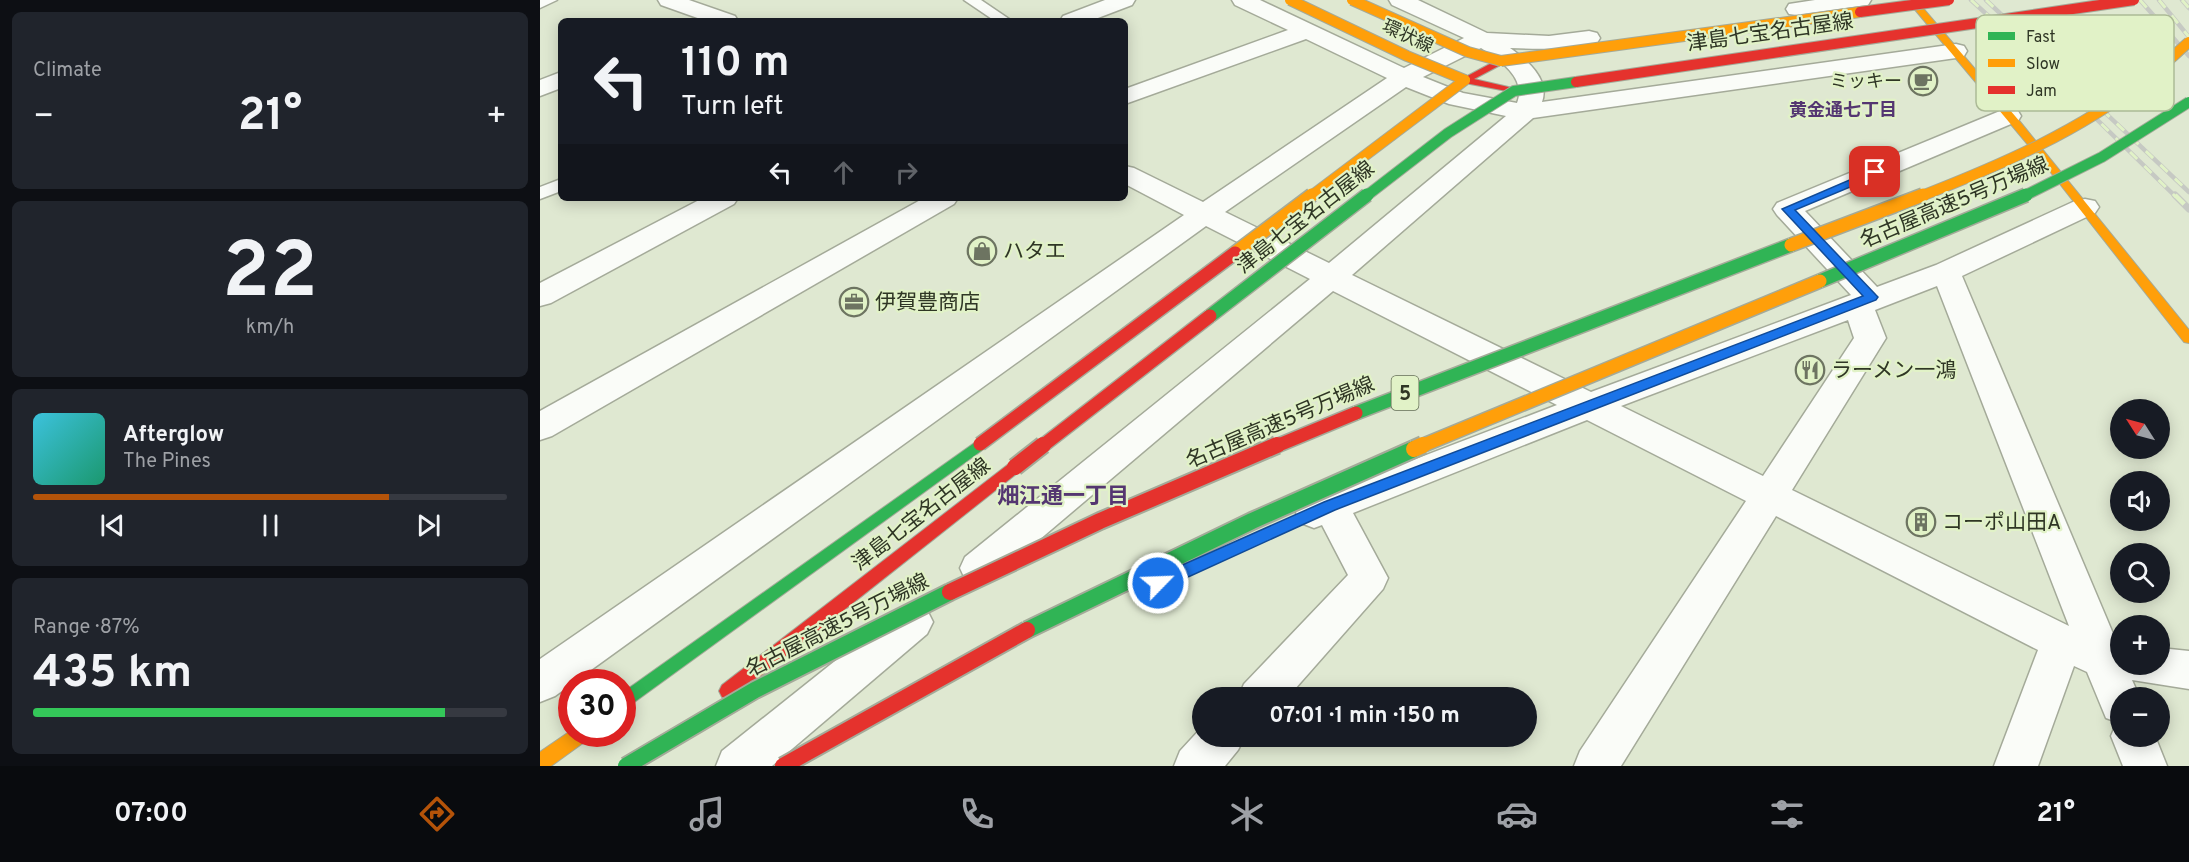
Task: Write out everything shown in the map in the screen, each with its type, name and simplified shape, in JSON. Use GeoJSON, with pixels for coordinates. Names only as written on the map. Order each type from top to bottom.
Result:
{"type":"FeatureCollection","features":[{"type":"Feature","properties":{"kind":"main road","name":"環状線"},"geometry":{"type":"LineString","coordinates":[[1290,0],[1407,56],[1520,102]]}},
{"type":"Feature","properties":{"kind":"main road","name":"環状線"},"geometry":{"type":"LineString","coordinates":[[1352,0],[1468,52],[1501,61]]}},
{"type":"Feature","properties":{"kind":"main road"},"geometry":{"type":"LineString","coordinates":[[1911,0],[1976,76]]}},
{"type":"Feature","properties":{"kind":"main road","name":"津島七宝名古屋線"},"geometry":{"type":"LineString","coordinates":[[636,693],[980,444],[1465,80],[1501,61],[1949,0]]}},
{"type":"Feature","properties":{"kind":"main road","name":"津島七宝名古屋線"},"geometry":{"type":"LineString","coordinates":[[2044,15],[2134,0]]}},
{"type":"Feature","properties":{"kind":"main road","name":"津島七宝名古屋線"},"geometry":{"type":"LineString","coordinates":[[631,766],[1448,133],[1520,102],[1976,26]]}},
{"type":"Feature","properties":{"kind":"main road","name":"名古屋高速5号万場線"},"geometry":{"type":"LineString","coordinates":[[2174,57],[2189,42]]}},
{"type":"Feature","properties":{"kind":"main road","name":"名古屋高速5号万場線"},"geometry":{"type":"LineString","coordinates":[[783,766],[1030,628],[1252,521],[1422,445],[1966,221],[2079,171],[2150,130],[2189,102]]}},
{"type":"Feature","properties":{"kind":"main road"},"geometry":{"type":"LineString","coordinates":[[2005,111],[2085,207],[2189,339]]}},
{"type":"Feature","properties":{"kind":"main road","name":"名古屋高速5号万場線"},"geometry":{"type":"LineString","coordinates":[[626,766],[755,690],[987,573],[1215,471],[1397,396],[1929,192],[2043,144],[2100,111]]}},
{"type":"Feature","properties":{"kind":"main road"},"geometry":{"type":"LineString","coordinates":[[540,763],[563,747]]}},
{"type":"Feature","properties":{"kind":"street"},"geometry":{"type":"LineString","coordinates":[[669,0],[696,17],[733,0]]}},
{"type":"Feature","properties":{"kind":"street"},"geometry":{"type":"LineString","coordinates":[[1079,18],[1124,0]]}},
{"type":"Feature","properties":{"kind":"street"},"geometry":{"type":"LineString","coordinates":[[1242,0],[1428,89],[1458,99],[1520,102],[1956,51]]}},
{"type":"Feature","properties":{"kind":"street"},"geometry":{"type":"LineString","coordinates":[[540,683],[1204,214],[1405,77],[1481,39],[1549,43],[1860,0]]}},
{"type":"Feature","properties":{"kind":"street"},"geometry":{"type":"LineString","coordinates":[[738,766],[1332,276],[1533,92],[1525,72],[1507,53],[1407,1]]}},
{"type":"Feature","properties":{"kind":"street"},"geometry":{"type":"LineString","coordinates":[[1128,93],[1306,32]]}},
{"type":"Feature","properties":{"kind":"street"},"geometry":{"type":"LineString","coordinates":[[540,89],[558,80]]}},
{"type":"Feature","properties":{"kind":"street"},"geometry":{"type":"LineString","coordinates":[[1596,766],[1870,338],[1864,300],[1787,209],[2009,116]]}},
{"type":"Feature","properties":{"kind":"street"},"geometry":{"type":"LineString","coordinates":[[1128,176],[2062,642],[2110,658]]}},
{"type":"Feature","properties":{"kind":"street"},"geometry":{"type":"LineString","coordinates":[[540,296],[718,201]]}},
{"type":"Feature","properties":{"kind":"street"},"geometry":{"type":"LineString","coordinates":[[540,427],[939,201]]}},
{"type":"Feature","properties":{"kind":"street"},"geometry":{"type":"LineString","coordinates":[[815,766],[1051,631],[1330,506],[1864,300],[1946,272],[2085,207]]}},
{"type":"Feature","properties":{"kind":"street"},"geometry":{"type":"LineString","coordinates":[[1946,272],[2110,635]]}},
{"type":"Feature","properties":{"kind":"street"},"geometry":{"type":"LineString","coordinates":[[1269,687],[1370,578],[1330,506]]}},
{"type":"Feature","properties":{"kind":"street"},"geometry":{"type":"LineString","coordinates":[[2016,766],[2062,642]]}},
{"type":"Feature","properties":{"kind":"street"},"geometry":{"type":"LineString","coordinates":[[2170,668],[2189,670]]}},
{"type":"Feature","properties":{"kind":"street"},"geometry":{"type":"LineString","coordinates":[[1196,766],[1213,747]]}},
{"type":"Feature","properties":{"kind":"street"},"geometry":{"type":"LineString","coordinates":[[2137,747],[2145,766]]}},
{"type":"Feature","properties":{"kind":"lane"},"geometry":{"type":"LineString","coordinates":[[540,4],[550,0]]}},
{"type":"Feature","properties":{"kind":"lane"},"geometry":{"type":"LineString","coordinates":[[971,0],[1000,18]]}},
{"type":"Feature","properties":{"kind":"lane"},"geometry":{"type":"LineString","coordinates":[[540,194],[558,185]]}},
{"type":"Feature","properties":{"kind":"railway"},"geometry":{"type":"LineString","coordinates":[[1971,0],[1987,15]]}},
{"type":"Feature","properties":{"kind":"railway"},"geometry":{"type":"LineString","coordinates":[[1986,0],[2002,15]]}},
{"type":"Feature","properties":{"kind":"railway"},"geometry":{"type":"LineString","coordinates":[[2140,0],[2153,15]]}},
{"type":"Feature","properties":{"kind":"railway"},"geometry":{"type":"LineString","coordinates":[[2159,0],[2171,15]]}},
{"type":"Feature","properties":{"kind":"railway"},"geometry":{"type":"LineString","coordinates":[[2182,0],[2189,8]]}},
{"type":"Feature","properties":{"kind":"railway"},"geometry":{"type":"LineString","coordinates":[[2174,18],[2189,37]]}},
{"type":"Feature","properties":{"kind":"railway"},"geometry":{"type":"LineString","coordinates":[[2174,39],[2189,56]]}},
{"type":"Feature","properties":{"kind":"railway"},"geometry":{"type":"LineString","coordinates":[[2088,111],[2176,197]]}},
{"type":"Feature","properties":{"kind":"railway"},"geometry":{"type":"LineString","coordinates":[[2103,111],[2189,192]]}},
{"type":"Feature","properties":{"kind":"railway"},"geometry":{"type":"LineString","coordinates":[[2175,195],[2189,209]]}},
{"type":"Feature","properties":{"kind":"traffic: fast"},"geometry":{"type":"LineString","coordinates":[[1210,316],[1448,133],[1514,91],[1576,82]]}},
{"type":"Feature","properties":{"kind":"traffic: fast"},"geometry":{"type":"LineString","coordinates":[[1820,281],[1963,223],[2057,181],[2146,131],[2189,102]]}},
{"type":"Feature","properties":{"kind":"traffic: fast"},"geometry":{"type":"LineString","coordinates":[[1356,413],[1791,245]]}},
{"type":"Feature","properties":{"kind":"traffic: fast"},"geometry":{"type":"LineString","coordinates":[[636,693],[980,444]]}},
{"type":"Feature","properties":{"kind":"traffic: fast"},"geometry":{"type":"LineString","coordinates":[[1027,630],[1252,521],[1414,449]]}},
{"type":"Feature","properties":{"kind":"traffic: fast"},"geometry":{"type":"LineString","coordinates":[[626,766],[755,690],[950,592]]}},
{"type":"Feature","properties":{"kind":"traffic: slow"},"geometry":{"type":"LineString","coordinates":[[1290,0],[1407,56],[1465,80]]}},
{"type":"Feature","properties":{"kind":"traffic: slow"},"geometry":{"type":"LineString","coordinates":[[1352,0],[1468,52],[1501,61]]}},
{"type":"Feature","properties":{"kind":"traffic: slow"},"geometry":{"type":"LineString","coordinates":[[1911,0],[1976,75]]}},
{"type":"Feature","properties":{"kind":"traffic: slow"},"geometry":{"type":"LineString","coordinates":[[1501,61],[1860,12]]}},
{"type":"Feature","properties":{"kind":"traffic: slow"},"geometry":{"type":"LineString","coordinates":[[2174,55],[2189,42]]}},
{"type":"Feature","properties":{"kind":"traffic: slow"},"geometry":{"type":"LineString","coordinates":[[1235,253],[1465,80]]}},
{"type":"Feature","properties":{"kind":"traffic: slow"},"geometry":{"type":"LineString","coordinates":[[2006,111],[2189,339]]}},
{"type":"Feature","properties":{"kind":"traffic: slow"},"geometry":{"type":"LineString","coordinates":[[1791,245],[2002,163],[2100,111]]}},
{"type":"Feature","properties":{"kind":"traffic: slow"},"geometry":{"type":"LineString","coordinates":[[1414,449],[1820,281]]}},
{"type":"Feature","properties":{"kind":"traffic: slow"},"geometry":{"type":"LineString","coordinates":[[540,763],[563,747]]}},
{"type":"Feature","properties":{"kind":"traffic: jam"},"geometry":{"type":"LineString","coordinates":[[1860,12],[1949,0]]}},
{"type":"Feature","properties":{"kind":"traffic: jam"},"geometry":{"type":"LineString","coordinates":[[2032,15],[2134,0]]}},
{"type":"Feature","properties":{"kind":"traffic: jam"},"geometry":{"type":"LineString","coordinates":[[1576,82],[1976,23]]}},
{"type":"Feature","properties":{"kind":"traffic: jam"},"geometry":{"type":"LineString","coordinates":[[1465,80],[1501,61]]}},
{"type":"Feature","properties":{"kind":"traffic: jam"},"geometry":{"type":"LineString","coordinates":[[1465,80],[1514,91]]}},
{"type":"Feature","properties":{"kind":"traffic: jam"},"geometry":{"type":"LineString","coordinates":[[980,444],[1235,253]]}},
{"type":"Feature","properties":{"kind":"traffic: jam"},"geometry":{"type":"LineString","coordinates":[[1015,467],[1210,316]]}},
{"type":"Feature","properties":{"kind":"traffic: jam"},"geometry":{"type":"LineString","coordinates":[[950,592],[1100,521],[1356,413]]}},
{"type":"Feature","properties":{"kind":"traffic: jam"},"geometry":{"type":"LineString","coordinates":[[728,691],[1015,467]]}},
{"type":"Feature","properties":{"kind":"traffic: jam"},"geometry":{"type":"LineString","coordinates":[[783,766],[1027,630]]}},
{"type":"Feature","properties":{"kind":"place","name":"ミッキー"},"geometry":{"type":"Point","coordinates":[1923,81]}},
{"type":"Feature","properties":{"kind":"place","name":"ハタエ"},"geometry":{"type":"Point","coordinates":[982,251]}},
{"type":"Feature","properties":{"kind":"place","name":"伊賀豊商店"},"geometry":{"type":"Point","coordinates":[854,302]}},
{"type":"Feature","properties":{"kind":"place","name":"ラーメン一鴻"},"geometry":{"type":"Point","coordinates":[1810,370]}},
{"type":"Feature","properties":{"kind":"place","name":"コーポ山田A"},"geometry":{"type":"Point","coordinates":[1921,522]}},
{"type":"Feature","properties":{"kind":"district","name":"黄金通七丁目"},"geometry":{"type":"Point","coordinates":[1843,110]}},
{"type":"Feature","properties":{"kind":"district","name":"畑江通一丁目"},"geometry":{"type":"Point","coordinates":[1063,495]}},
{"type":"Feature","properties":{"kind":"route"},"geometry":{"type":"LineString","coordinates":[[1158,583],[1330,506],[1872,297],[1787,209],[1875,172]]}}]}
